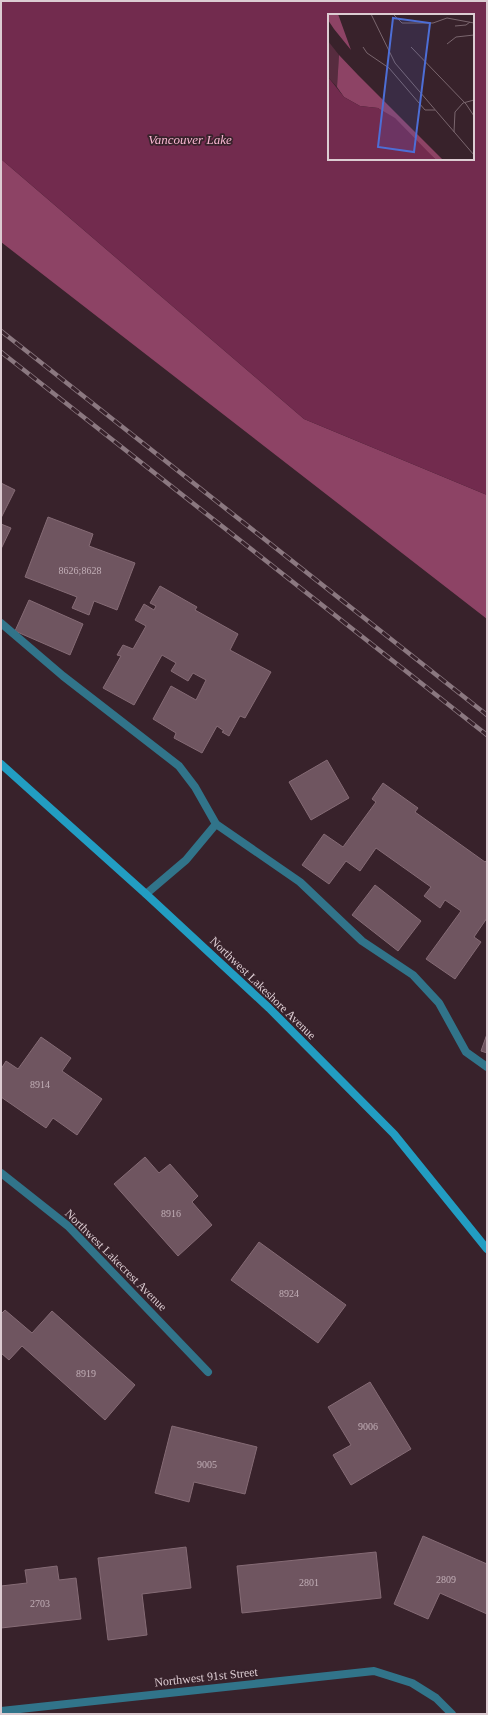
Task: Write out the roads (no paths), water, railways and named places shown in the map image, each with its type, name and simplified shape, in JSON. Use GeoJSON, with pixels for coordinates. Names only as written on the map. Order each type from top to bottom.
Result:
{"type":"FeatureCollection","features":[{"type":"Feature","properties":{"kind":"main road","name":"Northwest Lakeshore Avenue"},"geometry":{"type":"LineString","coordinates":[[1,764],[146,894],[269,1008],[394,1134],[487,1249]]}},
{"type":"Feature","properties":{"kind":"street"},"geometry":{"type":"LineString","coordinates":[[1,623],[63,676],[179,766],[195,787],[216,824],[300,882],[362,941],[413,975],[439,1003],[466,1052],[487,1067]]}},
{"type":"Feature","properties":{"kind":"street"},"geometry":{"type":"LineString","coordinates":[[146,894],[186,860],[216,824]]}},
{"type":"Feature","properties":{"kind":"street","name":"Northwest Lakecrest Avenue"},"geometry":{"type":"LineString","coordinates":[[1,1173],[68,1226],[208,1372]]}},
{"type":"Feature","properties":{"kind":"street","name":"Northwest 91st Street"},"geometry":{"type":"LineString","coordinates":[[1,1711],[374,1671],[412,1683],[436,1698],[452,1714]]}},
{"type":"Feature","properties":{"kind":"water","name":"Vancouver Lake"},"geometry":{"type":"Polygon","coordinates":[[[1,1],[487,1],[487,495],[304,419],[1,159],[1,1]]]}},
{"type":"Feature","properties":{"kind":"railway"},"geometry":{"type":"LineString","coordinates":[[1,331],[487,715]]}},
{"type":"Feature","properties":{"kind":"railway"},"geometry":{"type":"LineString","coordinates":[[1,352],[487,735]]}}]}
